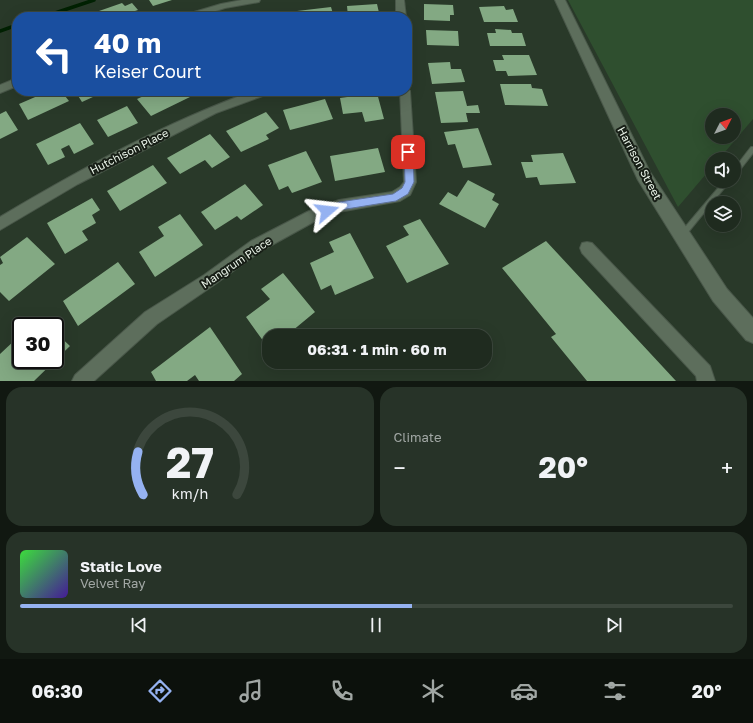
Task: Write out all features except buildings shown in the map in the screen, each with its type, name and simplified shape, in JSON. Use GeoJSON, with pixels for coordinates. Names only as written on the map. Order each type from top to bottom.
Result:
{"type":"FeatureCollection","features":[{"type":"Feature","properties":{"kind":"street"},"geometry":{"type":"LineString","coordinates":[[204,12],[224,6],[256,0]]}},
{"type":"Feature","properties":{"kind":"street"},"geometry":{"type":"LineString","coordinates":[[400,0],[401,12]]}},
{"type":"Feature","properties":{"kind":"street","name":"Harrison Street"},"geometry":{"type":"LineString","coordinates":[[560,0],[644,176],[720,295],[753,333]]}},
{"type":"Feature","properties":{"kind":"street"},"geometry":{"type":"LineString","coordinates":[[0,89],[12,84]]}},
{"type":"Feature","properties":{"kind":"street","name":"Hutchison Place"},"geometry":{"type":"LineString","coordinates":[[0,224],[73,180],[212,110],[250,96]]}},
{"type":"Feature","properties":{"kind":"street","name":"Mangrum Place"},"geometry":{"type":"LineString","coordinates":[[81,381],[150,318],[209,280],[256,246],[314,215],[339,206],[396,198],[405,191],[410,182],[405,96]]}},
{"type":"Feature","properties":{"kind":"street"},"geometry":{"type":"LineString","coordinates":[[586,248],[704,372],[706,381]]}},
{"type":"Feature","properties":{"kind":"lane"},"geometry":{"type":"LineString","coordinates":[[741,165],[753,150]]}},
{"type":"Feature","properties":{"kind":"lane"},"geometry":{"type":"LineString","coordinates":[[682,235],[721,188]]}},
{"type":"Feature","properties":{"kind":"green space"},"geometry":{"type":"Polygon","coordinates":[[[568,0],[753,0],[753,119],[741,133],[741,108],[705,108],[705,144],[732,144],[725,152],[705,152],[705,175],[678,207],[568,0]]]}},
{"type":"Feature","properties":{"kind":"waterway"},"geometry":{"type":"LineString","coordinates":[[58,12],[94,0]]}},
{"type":"Feature","properties":{"kind":"waterway"},"geometry":{"type":"LineString","coordinates":[[0,31],[12,27]]}},
{"type":"Feature","properties":{"kind":"route"},"geometry":{"type":"LineString","coordinates":[[327,211],[339,206],[396,198],[405,191],[410,182],[408,152]]}}]}
